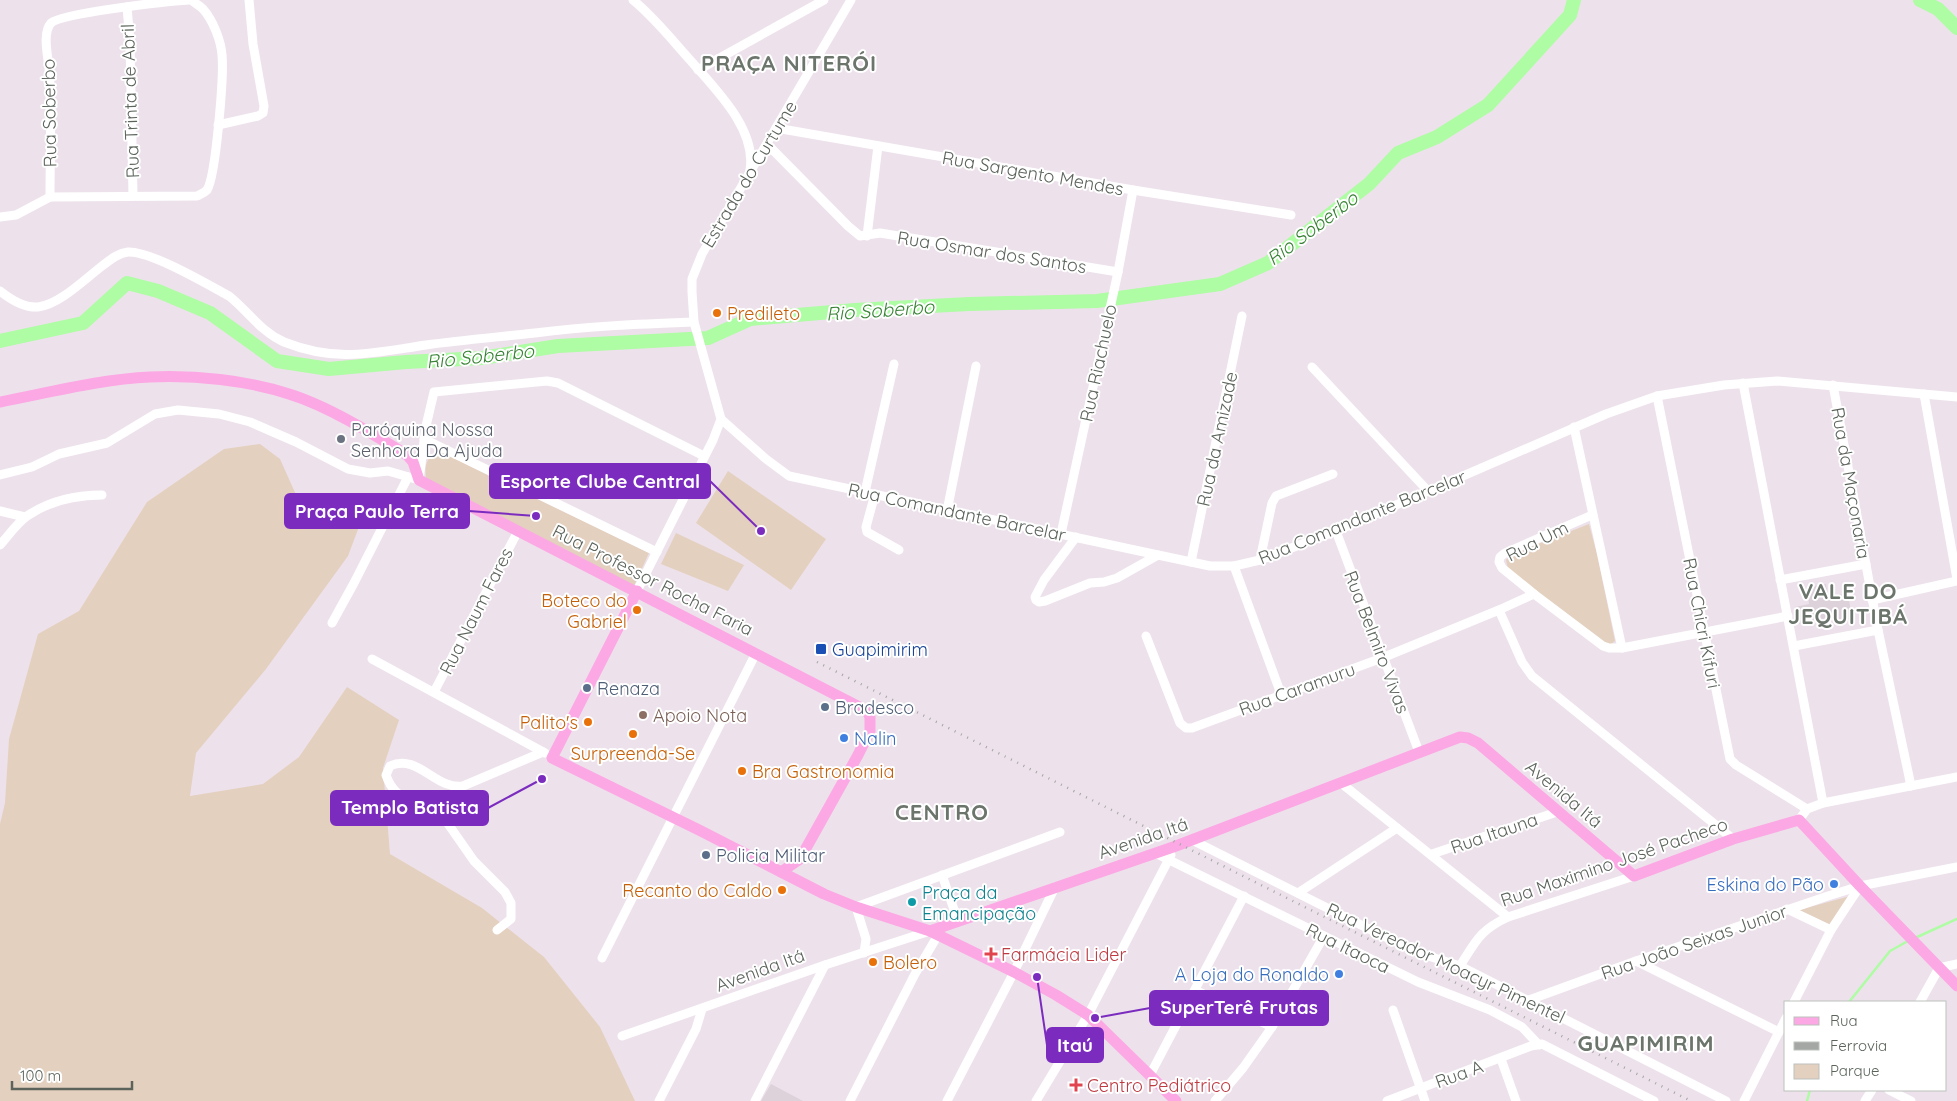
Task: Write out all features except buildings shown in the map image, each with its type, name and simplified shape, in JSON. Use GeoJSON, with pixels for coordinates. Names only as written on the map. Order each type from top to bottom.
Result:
{"type":"FeatureCollection","features":[{"type":"Feature","properties":{"kind":"main road"},"geometry":{"type":"LineString","coordinates":[[0,402],[121,380],[149,377],[202,378],[245,384],[290,394],[315,404],[407,455],[414,462],[414,478]]}},
{"type":"Feature","properties":{"kind":"main road","name":"Rua Professor Rocha Faria"},"geometry":{"type":"LineString","coordinates":[[414,478],[867,711],[870,724],[866,740],[800,859]]}},
{"type":"Feature","properties":{"kind":"main road"},"geometry":{"type":"LineString","coordinates":[[636,591],[548,755],[824,894],[856,907],[934,933],[1014,972],[1088,1015],[1176,1101]]}},
{"type":"Feature","properties":{"kind":"main road","name":"Avenida Itá"},"geometry":{"type":"LineString","coordinates":[[934,933],[958,921],[1176,846],[1460,737],[1468,738],[1478,743],[1634,876]]}},
{"type":"Feature","properties":{"kind":"main road"},"geometry":{"type":"LineString","coordinates":[[1799,820],[1957,986]]}},
{"type":"Feature","properties":{"kind":"main road","name":"Rua Maximino José Pacheco"},"geometry":{"type":"LineString","coordinates":[[1634,876],[1733,838],[1799,820]]}},
{"type":"Feature","properties":{"kind":"main road"},"geometry":{"type":"LineString","coordinates":[[781,872],[800,859]]}},
{"type":"Feature","properties":{"kind":"main road"},"geometry":{"type":"LineString","coordinates":[[799,881],[800,859]]}},
{"type":"Feature","properties":{"kind":"street"},"geometry":{"type":"LineString","coordinates":[[0,217],[16,215],[50,197],[187,196],[203,194],[207,189],[211,180],[218,125],[222,56],[212,24],[204,9],[190,0],[127,7]]}},
{"type":"Feature","properties":{"kind":"street"},"geometry":{"type":"LineString","coordinates":[[218,125],[258,116],[263,113],[264,106],[253,44],[249,0]]}},
{"type":"Feature","properties":{"kind":"street"},"geometry":{"type":"LineString","coordinates":[[633,0],[654,19],[718,92],[737,118],[755,156]]}},
{"type":"Feature","properties":{"kind":"street"},"geometry":{"type":"LineString","coordinates":[[698,70],[824,0]]}},
{"type":"Feature","properties":{"kind":"street","name":"Estrada do Curtume"},"geometry":{"type":"LineString","coordinates":[[721,419],[694,322],[692,279],[696,266],[750,172],[755,156],[767,144],[852,0]]}},
{"type":"Feature","properties":{"kind":"street","name":"Rua Soberbo"},"geometry":{"type":"LineString","coordinates":[[50,197],[48,28],[51,23],[58,19],[127,7]]}},
{"type":"Feature","properties":{"kind":"street","name":"Rua Trinta de Abril"},"geometry":{"type":"LineString","coordinates":[[127,7],[130,42],[133,196]]}},
{"type":"Feature","properties":{"kind":"street","name":"Rua Sargento Mendes"},"geometry":{"type":"LineString","coordinates":[[776,128],[1133,190],[1291,215]]}},
{"type":"Feature","properties":{"kind":"street"},"geometry":{"type":"LineString","coordinates":[[767,144],[860,236],[867,236],[878,146]]}},
{"type":"Feature","properties":{"kind":"street","name":"Rua Riachuelo"},"geometry":{"type":"LineString","coordinates":[[1061,534],[1118,272],[1133,190]]}},
{"type":"Feature","properties":{"kind":"street","name":"Rua Osmar dos Santos"},"geometry":{"type":"LineString","coordinates":[[867,236],[880,233],[1118,272]]}},
{"type":"Feature","properties":{"kind":"street"},"geometry":{"type":"LineString","coordinates":[[0,291],[23,304],[37,307],[47,305],[65,295],[112,258],[122,253],[144,254],[229,296],[265,332],[274,337],[286,343],[331,355],[374,354],[426,345],[541,332],[694,322]]}},
{"type":"Feature","properties":{"kind":"street","name":"Rua da Amizade"},"geometry":{"type":"LineString","coordinates":[[1192,562],[1242,316]]}},
{"type":"Feature","properties":{"kind":"street"},"geometry":{"type":"LineString","coordinates":[[865,492],[894,364]]}},
{"type":"Feature","properties":{"kind":"street"},"geometry":{"type":"LineString","coordinates":[[947,511],[976,366]]}},
{"type":"Feature","properties":{"kind":"street"},"geometry":{"type":"LineString","coordinates":[[1312,368],[1428,491]]}},
{"type":"Feature","properties":{"kind":"street"},"geometry":{"type":"LineString","coordinates":[[332,623],[414,478],[423,451],[434,392],[547,381],[558,383],[704,456]]}},
{"type":"Feature","properties":{"kind":"street","name":"Rua Comandante Barcelar"},"geometry":{"type":"LineString","coordinates":[[721,419],[766,459],[789,476],[1210,566],[1234,566],[1260,560],[1336,532],[1574,427],[1615,410],[1657,396],[1743,383],[1777,381],[1957,397]]}},
{"type":"Feature","properties":{"kind":"street"},"geometry":{"type":"LineString","coordinates":[[1743,383],[1823,803]]}},
{"type":"Feature","properties":{"kind":"street","name":"Rua da Maçonaria"},"geometry":{"type":"LineString","coordinates":[[1833,385],[1872,600],[1912,786]]}},
{"type":"Feature","properties":{"kind":"street"},"geometry":{"type":"LineString","coordinates":[[1872,600],[1957,580],[1954,545],[1924,394]]}},
{"type":"Feature","properties":{"kind":"street","name":"Rua Chicri Kifuri"},"geometry":{"type":"LineString","coordinates":[[1657,396],[1703,632],[1732,762],[1807,809]]}},
{"type":"Feature","properties":{"kind":"street","name":"Rua Professor Rocha Faria"},"geometry":{"type":"LineString","coordinates":[[0,474],[32,467],[59,454],[107,443],[155,414],[178,410],[219,414],[250,422],[296,442],[348,469],[364,472],[388,471],[414,478]]}},
{"type":"Feature","properties":{"kind":"street"},"geometry":{"type":"LineString","coordinates":[[636,591],[657,552],[721,419]]}},
{"type":"Feature","properties":{"kind":"street"},"geometry":{"type":"LineString","coordinates":[[1574,427],[1622,648]]}},
{"type":"Feature","properties":{"kind":"street"},"geometry":{"type":"LineString","coordinates":[[424,439],[657,552]]}},
{"type":"Feature","properties":{"kind":"street"},"geometry":{"type":"LineString","coordinates":[[407,455],[423,451]]}},
{"type":"Feature","properties":{"kind":"street"},"geometry":{"type":"LineString","coordinates":[[1260,560],[1272,503],[1276,496],[1334,474]]}},
{"type":"Feature","properties":{"kind":"street"},"geometry":{"type":"LineString","coordinates":[[875,494],[866,532],[898,550]]}},
{"type":"Feature","properties":{"kind":"street"},"geometry":{"type":"LineString","coordinates":[[0,545],[26,517],[40,508],[69,498],[102,495]]}},
{"type":"Feature","properties":{"kind":"street"},"geometry":{"type":"LineString","coordinates":[[0,511],[26,517]]}},
{"type":"Feature","properties":{"kind":"street","name":"Rua Um"},"geometry":{"type":"LineString","coordinates":[[1534,594],[1502,568],[1499,562],[1500,557],[1505,553],[1592,515]]}},
{"type":"Feature","properties":{"kind":"street","name":"Rua Naum Fares"},"geometry":{"type":"LineString","coordinates":[[434,692],[518,531]]}},
{"type":"Feature","properties":{"kind":"street","name":"Rua Belmiro Vivas"},"geometry":{"type":"LineString","coordinates":[[1336,532],[1419,752]]}},
{"type":"Feature","properties":{"kind":"street"},"geometry":{"type":"LineString","coordinates":[[1076,537],[1044,580],[1035,597],[1039,602],[1090,584],[1117,578],[1158,555]]}},
{"type":"Feature","properties":{"kind":"street"},"geometry":{"type":"LineString","coordinates":[[1780,580],[1866,564]]}},
{"type":"Feature","properties":{"kind":"street"},"geometry":{"type":"LineString","coordinates":[[1234,566],[1281,694]]}},
{"type":"Feature","properties":{"kind":"street"},"geometry":{"type":"LineString","coordinates":[[1534,594],[1603,646],[1609,648],[1622,648],[1788,616]]}},
{"type":"Feature","properties":{"kind":"street","name":"Rua Caramuru"},"geometry":{"type":"LineString","coordinates":[[1146,636],[1180,723],[1186,728],[1203,724],[1382,658],[1534,594]]}},
{"type":"Feature","properties":{"kind":"street"},"geometry":{"type":"LineString","coordinates":[[1499,610],[1522,662],[1532,676],[1733,838]]}},
{"type":"Feature","properties":{"kind":"street"},"geometry":{"type":"LineString","coordinates":[[1794,646],[1878,630]]}},
{"type":"Feature","properties":{"kind":"street"},"geometry":{"type":"LineString","coordinates":[[602,958],[672,816],[756,653]]}},
{"type":"Feature","properties":{"kind":"street"},"geometry":{"type":"LineString","coordinates":[[372,659],[548,755]]}},
{"type":"Feature","properties":{"kind":"street"},"geometry":{"type":"LineString","coordinates":[[497,930],[511,919],[512,903],[505,892],[474,861],[430,798],[423,796],[408,798],[401,795],[392,788],[386,775],[390,766],[406,762],[446,784],[456,787],[548,755]]}},
{"type":"Feature","properties":{"kind":"street"},"geometry":{"type":"LineString","coordinates":[[1799,820],[1807,809],[1823,803],[1957,777]]}},
{"type":"Feature","properties":{"kind":"street"},"geometry":{"type":"LineString","coordinates":[[1341,783],[1432,854],[1508,917]]}},
{"type":"Feature","properties":{"kind":"street","name":"Rua Itauna"},"geometry":{"type":"LineString","coordinates":[[1432,854],[1557,812]]}},
{"type":"Feature","properties":{"kind":"street"},"geometry":{"type":"LineString","coordinates":[[1298,893],[1397,828]]}},
{"type":"Feature","properties":{"kind":"street"},"geometry":{"type":"LineString","coordinates":[[864,953],[866,939],[856,907],[1060,832]]}},
{"type":"Feature","properties":{"kind":"street","name":"Rua Vereador Moacyr Pimentel"},"geometry":{"type":"LineString","coordinates":[[1192,840],[1422,954],[1460,966],[1726,1101]]}},
{"type":"Feature","properties":{"kind":"street"},"geometry":{"type":"LineString","coordinates":[[1036,1101],[1088,1015],[1176,846]]}},
{"type":"Feature","properties":{"kind":"street","name":"Rua Itaoca"},"geometry":{"type":"LineString","coordinates":[[1155,853],[1418,982],[1490,1010],[1522,1027],[1535,1045],[1654,1101]]}},
{"type":"Feature","properties":{"kind":"street","name":"Rua João Seixas Junior"},"geometry":{"type":"LineString","coordinates":[[1529,1000],[1636,961],[1860,886],[1957,867]]}},
{"type":"Feature","properties":{"kind":"street"},"geometry":{"type":"LineString","coordinates":[[942,875],[958,921]]}},
{"type":"Feature","properties":{"kind":"street","name":"Rua Maximino José Pacheco"},"geometry":{"type":"LineString","coordinates":[[1460,966],[1481,934],[1491,925],[1508,917],[1634,876]]}},
{"type":"Feature","properties":{"kind":"street"},"geometry":{"type":"LineString","coordinates":[[1795,1001],[1831,930],[1860,886]]}},
{"type":"Feature","properties":{"kind":"street"},"geometry":{"type":"LineString","coordinates":[[947,1101],[1055,888]]}},
{"type":"Feature","properties":{"kind":"street"},"geometry":{"type":"LineString","coordinates":[[1150,1075],[1244,896]]}},
{"type":"Feature","properties":{"kind":"street"},"geometry":{"type":"LineString","coordinates":[[1787,909],[1831,930]]}},
{"type":"Feature","properties":{"kind":"street"},"geometry":{"type":"LineString","coordinates":[[850,1101],[927,951],[934,933]]}},
{"type":"Feature","properties":{"kind":"street","name":"Avenida Itá"},"geometry":{"type":"LineString","coordinates":[[622,1036],[825,965],[915,937],[934,933]]}},
{"type":"Feature","properties":{"kind":"street"},"geometry":{"type":"LineString","coordinates":[[1216,1101],[1243,1068],[1272,1026],[1324,936]]}},
{"type":"Feature","properties":{"kind":"street"},"geometry":{"type":"LineString","coordinates":[[915,937],[926,940],[927,951]]}},
{"type":"Feature","properties":{"kind":"street"},"geometry":{"type":"LineString","coordinates":[[866,939],[878,949]]}},
{"type":"Feature","properties":{"kind":"street"},"geometry":{"type":"LineString","coordinates":[[1636,961],[1779,1032]]}},
{"type":"Feature","properties":{"kind":"street"},"geometry":{"type":"LineString","coordinates":[[1921,1001],[1940,968],[1957,964]]}},
{"type":"Feature","properties":{"kind":"street"},"geometry":{"type":"LineString","coordinates":[[755,1101],[825,965]]}},
{"type":"Feature","properties":{"kind":"street"},"geometry":{"type":"LineString","coordinates":[[1194,990],[1272,1026]]}},
{"type":"Feature","properties":{"kind":"street"},"geometry":{"type":"LineString","coordinates":[[659,1101],[696,1029],[702,1009]]}},
{"type":"Feature","properties":{"kind":"street"},"geometry":{"type":"LineString","coordinates":[[1394,1010],[1425,1101]]}},
{"type":"Feature","properties":{"kind":"street"},"geometry":{"type":"LineString","coordinates":[[1744,1101],[1784,1022]]}},
{"type":"Feature","properties":{"kind":"street","name":"Rua A"},"geometry":{"type":"LineString","coordinates":[[1387,1101],[1535,1045]]}},
{"type":"Feature","properties":{"kind":"street"},"geometry":{"type":"LineString","coordinates":[[1501,1059],[1516,1101]]}},
{"type":"Feature","properties":{"kind":"street"},"geometry":{"type":"LineString","coordinates":[[1891,1091],[1911,1101]]}},
{"type":"Feature","properties":{"kind":"shaded area"},"geometry":{"type":"Polygon","coordinates":[[[1826,584],[1828,597],[1848,593],[1852,619],[1833,622],[1831,618],[1798,624],[1795,607],[1809,604],[1807,587],[1826,584]]]}},
{"type":"Feature","properties":{"kind":"shaded area"},"geometry":{"type":"Polygon","coordinates":[[[771,1084],[803,1101],[761,1101],[771,1084]]]}},
{"type":"Feature","properties":{"kind":"green space"},"geometry":{"type":"Polygon","coordinates":[[[260,444],[280,459],[306,517],[371,495],[348,556],[266,669],[196,753],[190,796],[263,784],[299,757],[347,687],[399,720],[383,768],[390,854],[482,908],[544,957],[600,1027],[635,1101],[0,1101],[0,824],[5,803],[9,739],[38,634],[79,611],[147,502],[224,449],[260,444]]]}},
{"type":"Feature","properties":{"kind":"green space"},"geometry":{"type":"Polygon","coordinates":[[[437,450],[649,553],[634,586],[426,478],[425,469],[427,462],[437,450]]]}},
{"type":"Feature","properties":{"kind":"green space"},"geometry":{"type":"Polygon","coordinates":[[[728,471],[826,539],[791,590],[696,523],[728,471]]]}},
{"type":"Feature","properties":{"kind":"green space"},"geometry":{"type":"Polygon","coordinates":[[[1589,524],[1615,641],[1610,645],[1602,642],[1508,569],[1506,560],[1510,555],[1589,524]]]}},
{"type":"Feature","properties":{"kind":"green space"},"geometry":{"type":"Polygon","coordinates":[[[676,533],[744,565],[728,591],[661,564],[676,533]]]}},
{"type":"Feature","properties":{"kind":"green space"},"geometry":{"type":"Polygon","coordinates":[[[1850,896],[1833,926],[1799,910],[1850,896]]]}},
{"type":"Feature","properties":{"kind":"waterway","name":"Rio Soberbo"},"geometry":{"type":"LineString","coordinates":[[0,341],[83,323],[127,283],[158,291],[210,313],[277,361],[329,369],[482,358],[558,346],[708,338],[750,319],[855,310],[969,304],[1097,301],[1220,284],[1268,263],[1369,184],[1398,153],[1437,137],[1488,105],[1570,15],[1574,0]]}},
{"type":"Feature","properties":{"kind":"waterway","name":"Rio Soberbo"},"geometry":{"type":"LineString","coordinates":[[1920,0],[1938,9],[1957,28]]}},
{"type":"Feature","properties":{"kind":"waterway"},"geometry":{"type":"LineString","coordinates":[[1915,938],[1957,919]]}},
{"type":"Feature","properties":{"kind":"waterway"},"geometry":{"type":"LineString","coordinates":[[1850,1001],[1890,951],[1908,941]]}},
{"type":"Feature","properties":{"kind":"waterway"},"geometry":{"type":"LineString","coordinates":[[1807,1101],[1810,1091]]}},
{"type":"Feature","properties":{"kind":"railway"},"geometry":{"type":"LineString","coordinates":[[817,662],[1691,1101]]}},
{"type":"Feature","properties":{"kind":"place","name":"Predileto"},"geometry":{"type":"Point","coordinates":[717,313]}},
{"type":"Feature","properties":{"kind":"place","name":"Paróquina Nossa Senhora Da Ajuda"},"geometry":{"type":"Point","coordinates":[341,439]}},
{"type":"Feature","properties":{"kind":"place","name":"Praça Paulo Terra"},"geometry":{"type":"Point","coordinates":[536,516]}},
{"type":"Feature","properties":{"kind":"place","name":"Esporte Clube Central"},"geometry":{"type":"Point","coordinates":[761,531]}},
{"type":"Feature","properties":{"kind":"place","name":"Boteco do Gabriel"},"geometry":{"type":"Point","coordinates":[637,610]}},
{"type":"Feature","properties":{"kind":"place","name":"Guapimirim"},"geometry":{"type":"Point","coordinates":[821,649]}},
{"type":"Feature","properties":{"kind":"place","name":"Renaza"},"geometry":{"type":"Point","coordinates":[587,688]}},
{"type":"Feature","properties":{"kind":"place","name":"Bradesco"},"geometry":{"type":"Point","coordinates":[825,707]}},
{"type":"Feature","properties":{"kind":"place","name":"Apoio Nota"},"geometry":{"type":"Point","coordinates":[643,715]}},
{"type":"Feature","properties":{"kind":"place","name":"Palito's"},"geometry":{"type":"Point","coordinates":[588,722]}},
{"type":"Feature","properties":{"kind":"place","name":"Surpreenda-Se"},"geometry":{"type":"Point","coordinates":[633,734]}},
{"type":"Feature","properties":{"kind":"place","name":"Nalin"},"geometry":{"type":"Point","coordinates":[844,738]}},
{"type":"Feature","properties":{"kind":"place","name":"Bra Gastronomia"},"geometry":{"type":"Point","coordinates":[742,771]}},
{"type":"Feature","properties":{"kind":"place","name":"Templo Batista"},"geometry":{"type":"Point","coordinates":[542,779]}},
{"type":"Feature","properties":{"kind":"place","name":"Policia Militar"},"geometry":{"type":"Point","coordinates":[706,855]}},
{"type":"Feature","properties":{"kind":"place","name":"Eskina do Pão"},"geometry":{"type":"Point","coordinates":[1834,884]}},
{"type":"Feature","properties":{"kind":"place","name":"Recanto do Caldo"},"geometry":{"type":"Point","coordinates":[782,890]}},
{"type":"Feature","properties":{"kind":"place","name":"Praça da Emancipação"},"geometry":{"type":"Point","coordinates":[912,902]}},
{"type":"Feature","properties":{"kind":"place","name":"Farmácia Lider"},"geometry":{"type":"Point","coordinates":[991,954]}},
{"type":"Feature","properties":{"kind":"place","name":"Bolero"},"geometry":{"type":"Point","coordinates":[873,962]}},
{"type":"Feature","properties":{"kind":"place","name":"A Loja do Ronaldo"},"geometry":{"type":"Point","coordinates":[1339,974]}},
{"type":"Feature","properties":{"kind":"place","name":"Itaú"},"geometry":{"type":"Point","coordinates":[1037,977]}},
{"type":"Feature","properties":{"kind":"place","name":"SuperTerê Frutas"},"geometry":{"type":"Point","coordinates":[1095,1018]}},
{"type":"Feature","properties":{"kind":"place","name":"Centro Pediátrico"},"geometry":{"type":"Point","coordinates":[1076,1085]}},
{"type":"Feature","properties":{"kind":"district","name":"PRAÇA NITERÓI"},"geometry":{"type":"Point","coordinates":[789,63]}},
{"type":"Feature","properties":{"kind":"district","name":"VALE DO JEQUITIBÁ"},"geometry":{"type":"Point","coordinates":[1848,604]}},
{"type":"Feature","properties":{"kind":"district","name":"CENTRO"},"geometry":{"type":"Point","coordinates":[942,812]}},
{"type":"Feature","properties":{"kind":"district","name":"GUAPIMIRIM"},"geometry":{"type":"Point","coordinates":[1646,1043]}}]}
